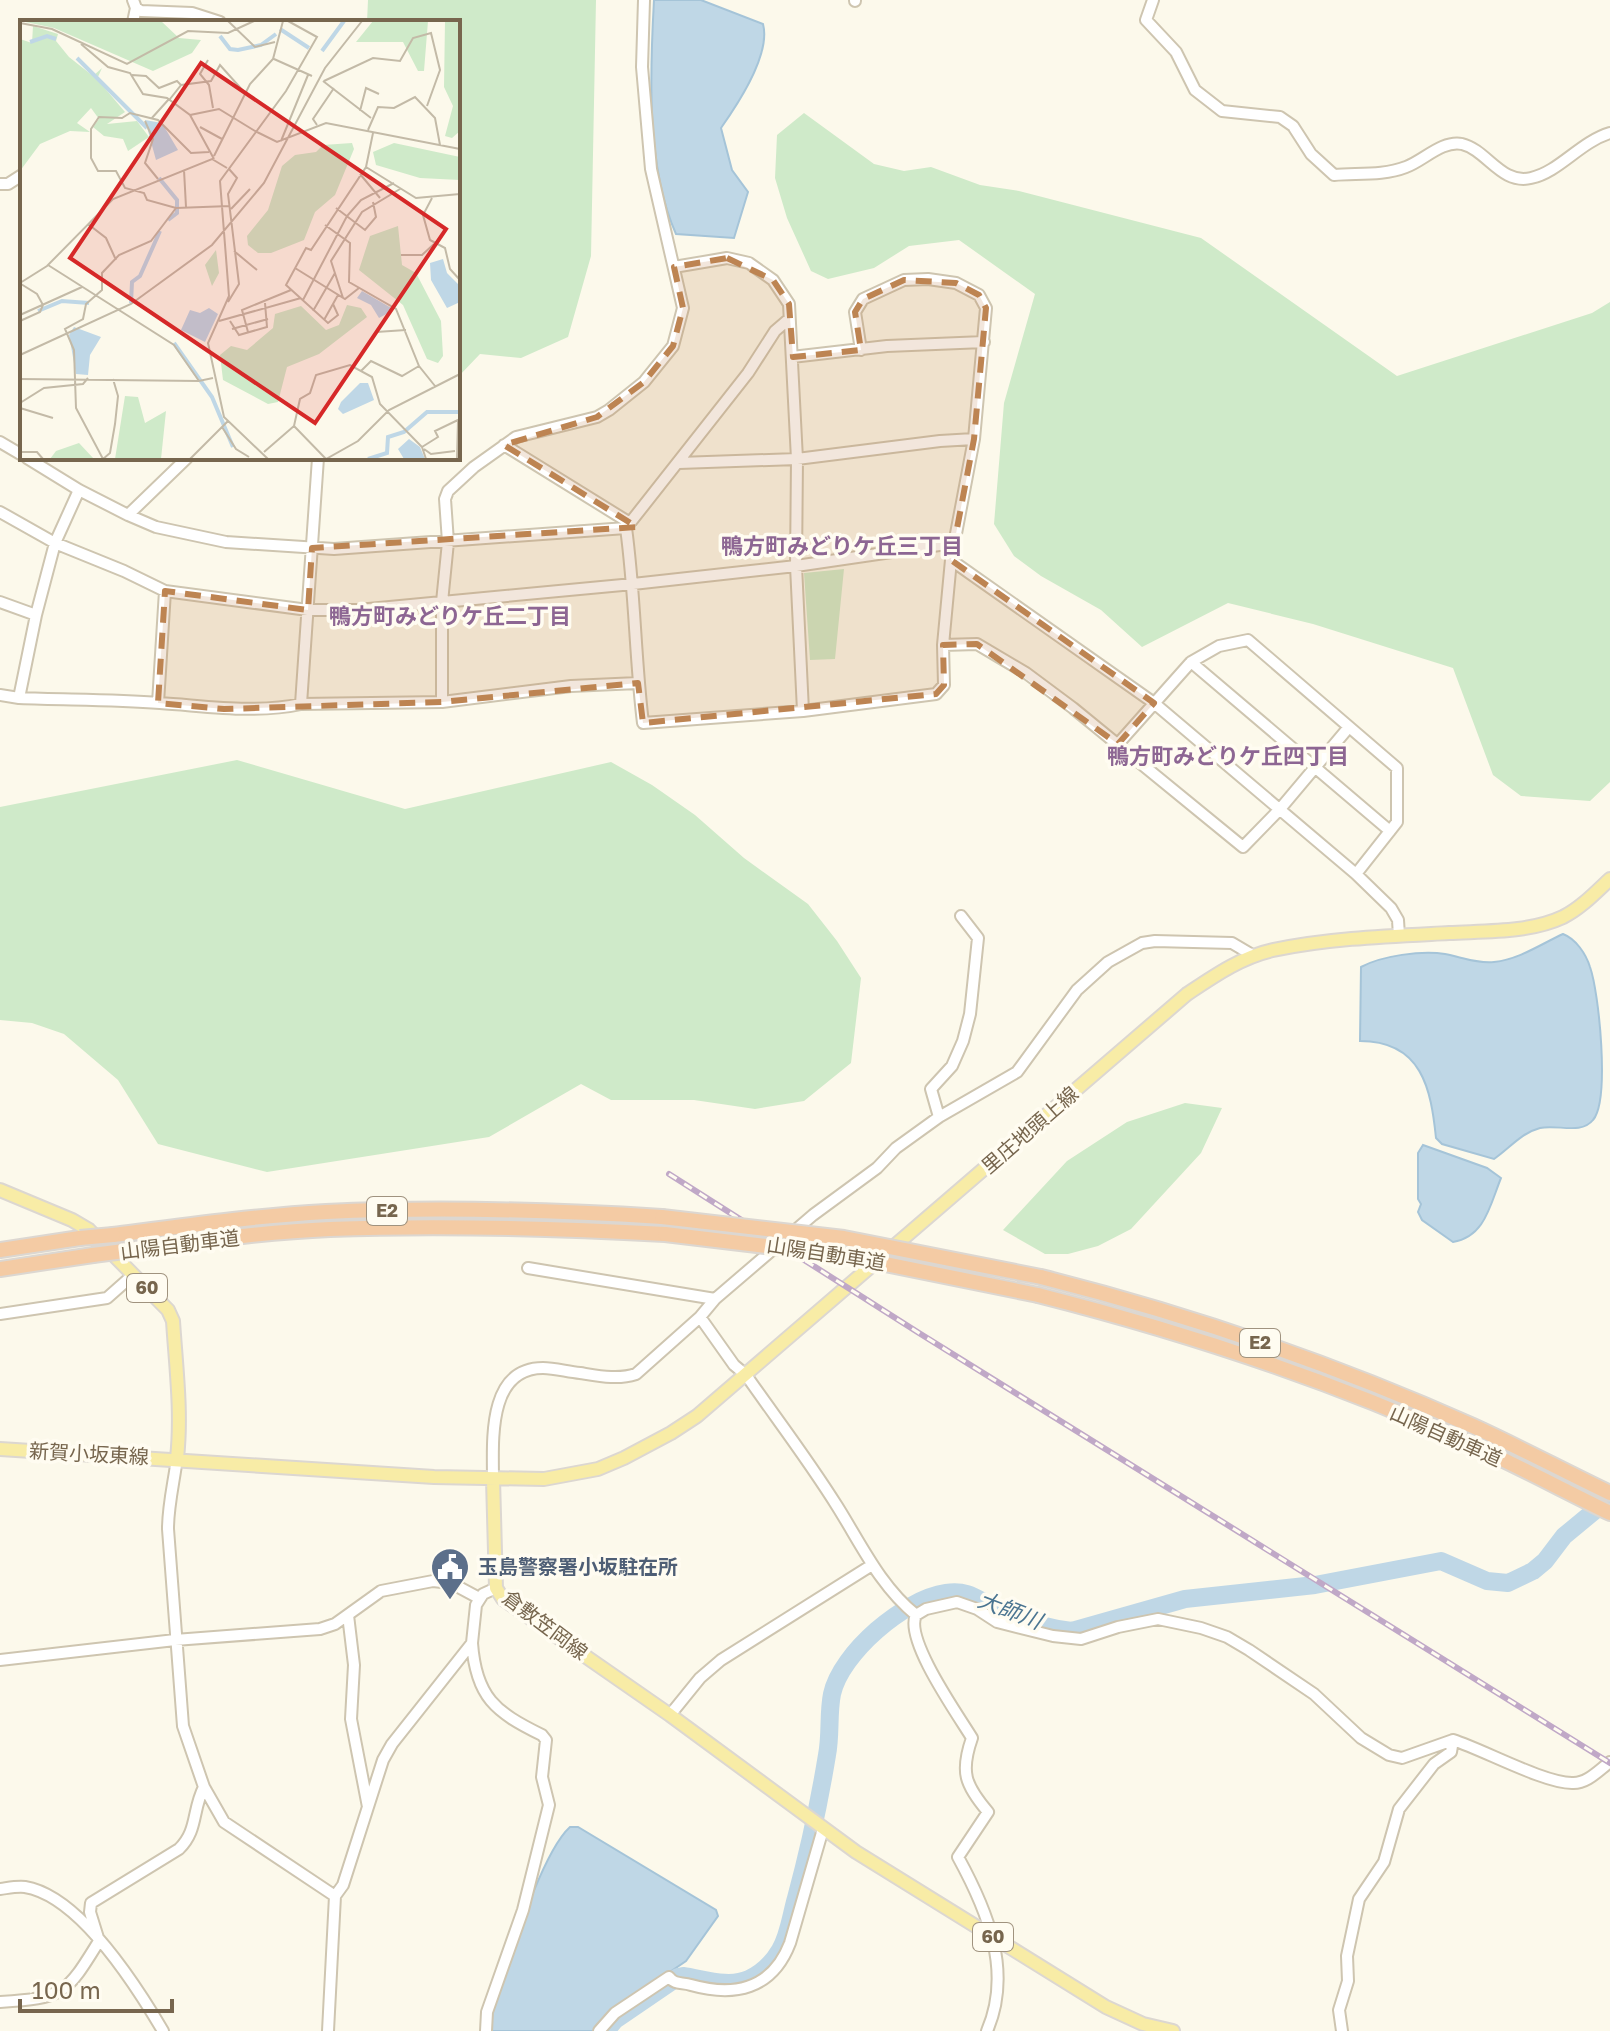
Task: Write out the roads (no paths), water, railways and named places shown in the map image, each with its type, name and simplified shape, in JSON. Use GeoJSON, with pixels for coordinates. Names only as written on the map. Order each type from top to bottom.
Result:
{"type":"FeatureCollection","features":[{"type":"Feature","properties":{"kind":"highway","name":"山陽自動車道"},"geometry":{"type":"LineString","coordinates":[[0,1250],[80,1238],[322,1212],[440,1209],[548,1210],[662,1217],[844,1238],[1041,1277],[1152,1307],[1235,1334],[1473,1426],[1610,1493]]}},
{"type":"Feature","properties":{"kind":"highway","name":"山陽自動車道"},"geometry":{"type":"LineString","coordinates":[[0,1269],[124,1251],[327,1230],[471,1227],[665,1234],[841,1255],[1095,1309],[1230,1351],[1467,1443],[1610,1513]]}},
{"type":"Feature","properties":{"kind":"main road","name":"里庄地頭上線"},"geometry":{"type":"LineString","coordinates":[[493,1479],[544,1479],[569,1475],[624,1458],[671,1433],[746,1375],[1187,994],[1216,974],[1273,950],[1539,924],[1563,916],[1610,879]]}},
{"type":"Feature","properties":{"kind":"main road","name":"60"},"geometry":{"type":"LineString","coordinates":[[0,1190],[89,1230],[168,1310],[173,1321],[179,1393],[177,1458]]}},
{"type":"Feature","properties":{"kind":"main road","name":"新賀小坂東線"},"geometry":{"type":"LineString","coordinates":[[0,1449],[177,1458]]}},
{"type":"Feature","properties":{"kind":"main road"},"geometry":{"type":"LineString","coordinates":[[177,1458],[255,1466],[493,1479]]}},
{"type":"Feature","properties":{"kind":"main road","name":"倉敷笠岡線"},"geometry":{"type":"LineString","coordinates":[[493,1479],[496,1588],[503,1599],[885,1871],[1106,2007],[1143,2024],[1173,2031]]}},
{"type":"Feature","properties":{"kind":"street"},"geometry":{"type":"LineString","coordinates":[[442,702],[442,602],[448,542],[445,499],[448,491],[504,445],[537,430],[597,417],[609,410],[644,382],[673,346],[683,308],[651,169],[642,67],[644,0]]}},
{"type":"Feature","properties":{"kind":"street"},"geometry":{"type":"LineString","coordinates":[[1153,0],[1146,20],[1176,52],[1195,90],[1222,111],[1280,117],[1293,126],[1311,154],[1334,175],[1379,174],[1406,167],[1446,146],[1459,143],[1471,148],[1504,174],[1529,179],[1542,174],[1596,137],[1610,133]]}},
{"type":"Feature","properties":{"kind":"street"},"geometry":{"type":"LineString","coordinates":[[134,4],[141,11],[192,13],[214,20]]}},
{"type":"Feature","properties":{"kind":"street"},"geometry":{"type":"LineString","coordinates":[[0,184],[8,184],[20,176]]}},
{"type":"Feature","properties":{"kind":"street"},"geometry":{"type":"LineString","coordinates":[[674,267],[727,258],[749,263],[773,280],[789,304],[797,459],[796,566],[803,711]]}},
{"type":"Feature","properties":{"kind":"street"},"geometry":{"type":"LineString","coordinates":[[789,319],[775,331],[748,373],[628,526],[643,723],[803,711],[936,694],[944,685],[943,645],[951,560],[974,439],[986,308],[979,295],[956,283],[904,280],[863,299],[855,312],[861,350]]}},
{"type":"Feature","properties":{"kind":"street"},"geometry":{"type":"LineString","coordinates":[[792,357],[887,346],[984,342]]}},
{"type":"Feature","properties":{"kind":"street"},"geometry":{"type":"LineString","coordinates":[[679,463],[797,459],[974,439]]}},
{"type":"Feature","properties":{"kind":"street"},"geometry":{"type":"LineString","coordinates":[[0,442],[20,454]]}},
{"type":"Feature","properties":{"kind":"street"},"geometry":{"type":"LineString","coordinates":[[504,445],[628,526]]}},
{"type":"Feature","properties":{"kind":"street"},"geometry":{"type":"LineString","coordinates":[[30,460],[79,490],[156,527],[226,542],[334,549],[628,526]]}},
{"type":"Feature","properties":{"kind":"street"},"geometry":{"type":"LineString","coordinates":[[128,515],[185,460]]}},
{"type":"Feature","properties":{"kind":"street"},"geometry":{"type":"LineString","coordinates":[[301,704],[318,460]]}},
{"type":"Feature","properties":{"kind":"street"},"geometry":{"type":"LineString","coordinates":[[19,698],[55,543],[79,490]]}},
{"type":"Feature","properties":{"kind":"street"},"geometry":{"type":"LineString","coordinates":[[0,512],[55,543],[165,591],[308,610],[358,610],[633,584],[796,566],[953,543]]}},
{"type":"Feature","properties":{"kind":"street"},"geometry":{"type":"LineString","coordinates":[[951,560],[1154,703],[1356,874],[1391,908],[1398,920],[1399,936]]}},
{"type":"Feature","properties":{"kind":"street"},"geometry":{"type":"LineString","coordinates":[[158,703],[165,591]]}},
{"type":"Feature","properties":{"kind":"street"},"geometry":{"type":"LineString","coordinates":[[0,602],[36,615]]}},
{"type":"Feature","properties":{"kind":"street"},"geometry":{"type":"LineString","coordinates":[[1118,744],[1191,662],[1219,646],[1248,640],[1397,768],[1397,822],[1356,874]]}},
{"type":"Feature","properties":{"kind":"street"},"geometry":{"type":"LineString","coordinates":[[943,645],[977,644],[1026,673],[1243,847],[1280,809],[1349,727]]}},
{"type":"Feature","properties":{"kind":"street"},"geometry":{"type":"LineString","coordinates":[[1191,662],[1390,831]]}},
{"type":"Feature","properties":{"kind":"street"},"geometry":{"type":"LineString","coordinates":[[0,695],[224,709],[301,704],[442,702],[571,686],[638,683]]}},
{"type":"Feature","properties":{"kind":"street"},"geometry":{"type":"LineString","coordinates":[[939,1117],[931,1089],[952,1066],[970,1014],[978,938],[961,916]]}},
{"type":"Feature","properties":{"kind":"street"},"geometry":{"type":"LineString","coordinates":[[493,1479],[493,1431],[500,1395],[511,1381],[525,1372],[541,1368],[604,1377],[636,1374],[700,1317],[715,1299],[813,1215],[877,1168],[896,1148],[939,1117],[1017,1072],[1077,990],[1108,962],[1142,943],[1155,941],[1232,943],[1254,956]]}},
{"type":"Feature","properties":{"kind":"street"},"geometry":{"type":"LineString","coordinates":[[528,1268],[715,1299]]}},
{"type":"Feature","properties":{"kind":"street"},"geometry":{"type":"LineString","coordinates":[[0,1314],[107,1298],[133,1275]]}},
{"type":"Feature","properties":{"kind":"street"},"geometry":{"type":"LineString","coordinates":[[700,1317],[734,1365],[746,1375],[836,1505],[872,1565],[912,1612],[917,1644],[972,1738],[964,1769],[971,1792],[988,1812],[958,1857],[979,1896],[992,1936],[1000,1985],[987,2031]]}},
{"type":"Feature","properties":{"kind":"street"},"geometry":{"type":"LineString","coordinates":[[177,1458],[168,1504],[175,1640],[183,1726],[204,1787],[217,1811],[234,1830],[335,1896]]}},
{"type":"Feature","properties":{"kind":"street"},"geometry":{"type":"LineString","coordinates":[[670,1715],[700,1678],[721,1660],[872,1565]]}},
{"type":"Feature","properties":{"kind":"street"},"geometry":{"type":"LineString","coordinates":[[0,1660],[175,1640],[320,1629],[335,1624],[381,1591],[433,1581],[451,1583],[479,1598]]}},
{"type":"Feature","properties":{"kind":"street"},"geometry":{"type":"LineString","coordinates":[[486,2031],[487,2012],[523,1910],[549,1805],[542,1777],[546,1740],[499,1711],[477,1677],[472,1643],[476,1605],[479,1598],[496,1588]]}},
{"type":"Feature","properties":{"kind":"street"},"geometry":{"type":"LineString","coordinates":[[912,1612],[957,1602],[977,1609],[997,1622],[1053,1636],[1081,1639],[1158,1619],[1201,1628],[1227,1637],[1249,1650],[1314,1694],[1361,1738],[1389,1755],[1402,1758],[1453,1740],[1552,1779],[1573,1783],[1588,1780],[1610,1762]]}},
{"type":"Feature","properties":{"kind":"street"},"geometry":{"type":"LineString","coordinates":[[348,1615],[354,1665],[351,1719],[368,1808]]}},
{"type":"Feature","properties":{"kind":"street"},"geometry":{"type":"LineString","coordinates":[[328,2031],[335,1896],[343,1885],[383,1760],[392,1744],[472,1643]]}},
{"type":"Feature","properties":{"kind":"street"},"geometry":{"type":"LineString","coordinates":[[1342,2031],[1339,2010],[1348,1981],[1347,1956],[1359,1899],[1384,1862],[1399,1809],[1434,1764],[1451,1752],[1453,1740]]}},
{"type":"Feature","properties":{"kind":"street"},"geometry":{"type":"LineString","coordinates":[[0,2002],[53,1997],[64,1990],[84,1968],[99,1941],[90,1912],[91,1903],[179,1849],[188,1840],[195,1808],[204,1787]]}},
{"type":"Feature","properties":{"kind":"street"},"geometry":{"type":"LineString","coordinates":[[599,2031],[615,2013],[671,1980],[711,1990],[733,1991],[759,1982],[778,1966],[790,1943],[818,1826]]}},
{"type":"Feature","properties":{"kind":"street"},"geometry":{"type":"LineString","coordinates":[[0,1889],[25,1887],[38,1891],[81,1920],[137,1987],[163,2031]]}},
{"type":"Feature","properties":{"kind":"water"},"geometry":{"type":"Polygon","coordinates":[[[654,0],[701,0],[763,24],[764,36],[758,64],[721,128],[732,170],[748,192],[734,238],[676,234],[666,208],[659,179],[652,119],[654,0]]]}},
{"type":"Feature","properties":{"kind":"water"},"geometry":{"type":"Polygon","coordinates":[[[1563,934],[1576,943],[1586,957],[1597,999],[1602,1069],[1598,1109],[1593,1120],[1582,1127],[1533,1130],[1494,1159],[1442,1144],[1436,1138],[1426,1086],[1410,1059],[1397,1049],[1381,1043],[1360,1041],[1361,967],[1414,953],[1445,954],[1494,962],[1521,954],[1563,934]]]}},
{"type":"Feature","properties":{"kind":"water"},"geometry":{"type":"Polygon","coordinates":[[[1423,1145],[1487,1168],[1501,1178],[1485,1218],[1464,1239],[1453,1242],[1422,1220],[1418,1212],[1421,1204],[1418,1199],[1418,1153],[1423,1145]]]}},
{"type":"Feature","properties":{"kind":"water"},"geometry":{"type":"Polygon","coordinates":[[[570,1827],[578,1827],[716,1910],[718,1916],[686,1961],[614,2010],[595,2031],[488,2031],[489,2018],[535,1888],[558,1841],[570,1827]]]}},
{"type":"Feature","properties":{"kind":"waterway","name":"大師川"},"geometry":{"type":"LineString","coordinates":[[606,2031],[615,2020],[678,1977],[741,1982],[758,1974],[777,1954],[788,1931],[813,1827],[828,1747],[832,1694],[838,1678],[877,1630],[929,1597],[963,1593],[1027,1621],[1072,1631],[1185,1599],[1315,1585],[1441,1561],[1487,1581],[1508,1583],[1533,1571],[1564,1536],[1604,1503],[1610,1504]]}},
{"type":"Feature","properties":{"kind":"railway"},"geometry":{"type":"LineString","coordinates":[[669,1174],[1610,1763]]}},
{"type":"Feature","properties":{"kind":"place","name":"玉島警察署小坂駐在所"},"geometry":{"type":"Point","coordinates":[450,1601]}},
{"type":"Feature","properties":{"kind":"district","name":"鴨方町みどりケ丘三丁目"},"geometry":{"type":"Point","coordinates":[842,546]}},
{"type":"Feature","properties":{"kind":"district","name":"鴨方町みどりケ丘二丁目"},"geometry":{"type":"Point","coordinates":[450,616]}},
{"type":"Feature","properties":{"kind":"district","name":"鴨方町みどりケ丘四丁目"},"geometry":{"type":"Point","coordinates":[1228,756]}}]}
